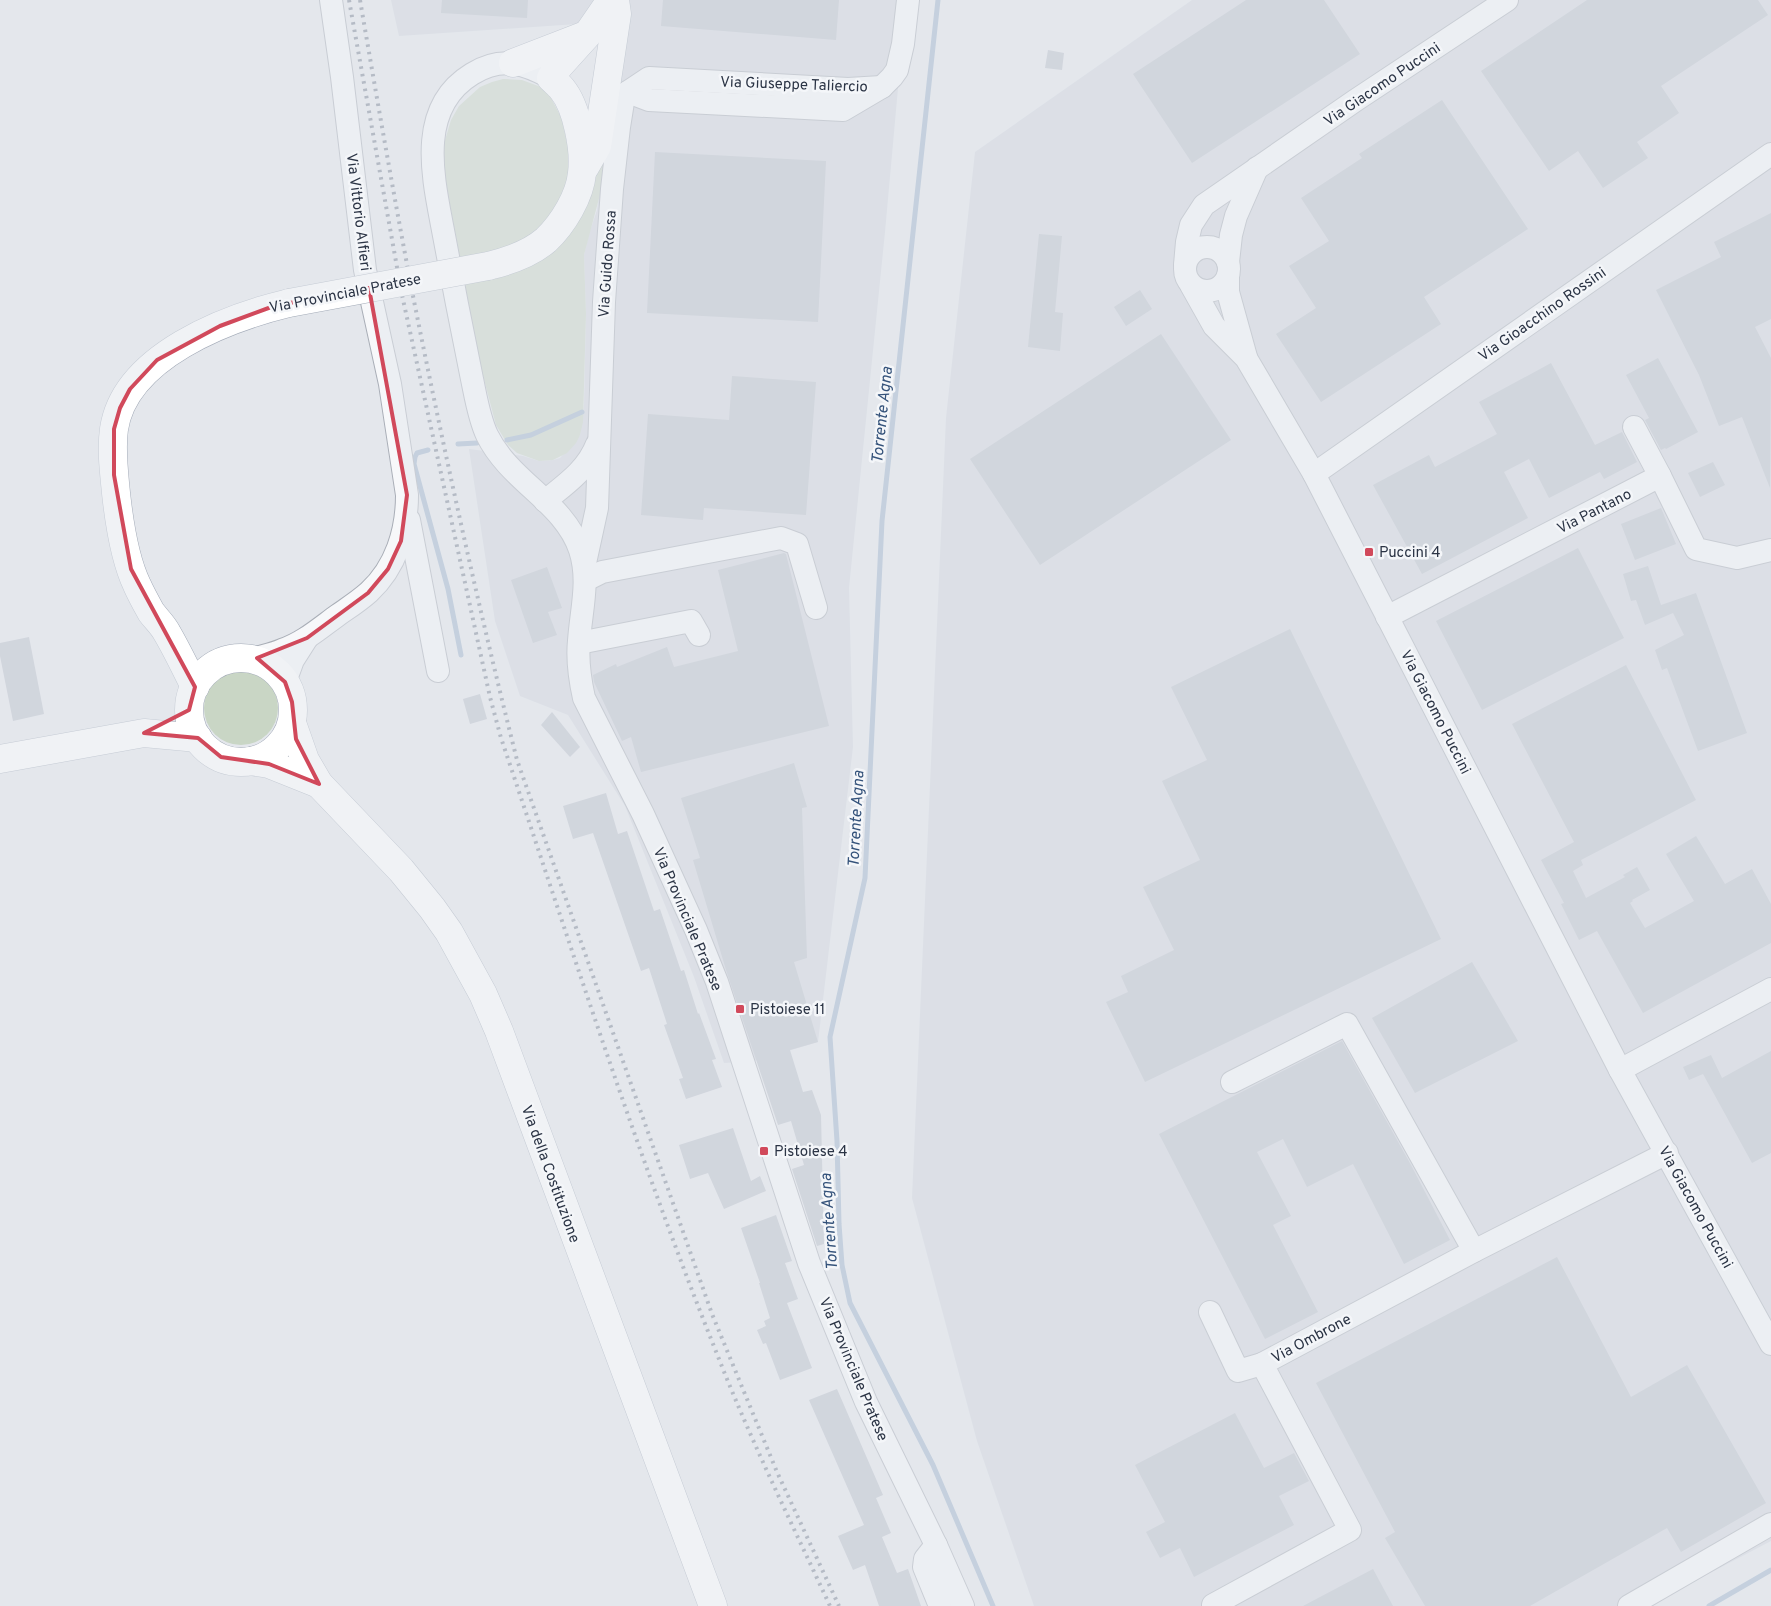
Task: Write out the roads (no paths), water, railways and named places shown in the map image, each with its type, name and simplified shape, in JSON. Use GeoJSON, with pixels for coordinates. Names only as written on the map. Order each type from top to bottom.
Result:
{"type":"FeatureCollection","features":[{"type":"Feature","properties":{"kind":"main road"},"geometry":{"type":"LineString","coordinates":[[608,65],[601,76],[590,86],[559,88],[559,66],[587,35],[611,0]]}},
{"type":"Feature","properties":{"kind":"main road"},"geometry":{"type":"LineString","coordinates":[[582,173],[596,146],[617,14],[615,0]]}},
{"type":"Feature","properties":{"kind":"main road"},"geometry":{"type":"LineString","coordinates":[[513,63],[587,35]]}},
{"type":"Feature","properties":{"kind":"main road","name":"Via Provinciale Pratese"},"geometry":{"type":"LineString","coordinates":[[192,699],[166,631],[152,612],[137,585],[131,569],[118,510],[114,475],[114,429],[120,408],[130,390],[157,360],[191,340],[258,311],[289,303],[488,266],[513,260],[535,248],[547,239],[559,225],[577,193],[582,173],[579,132],[559,88]]}},
{"type":"Feature","properties":{"kind":"main road","name":"Via Provinciale Pratese"},"geometry":{"type":"LineString","coordinates":[[166,631],[215,665]]}},
{"type":"Feature","properties":{"kind":"main road"},"geometry":{"type":"LineString","coordinates":[[240,658],[253,659],[265,664],[276,672],[285,682],[292,702],[292,723],[305,760],[319,784],[269,764],[230,760],[208,749],[193,729],[192,699],[200,678],[215,665],[227,660],[240,658]]}},
{"type":"Feature","properties":{"kind":"main road"},"geometry":{"type":"LineString","coordinates":[[144,733],[192,699]]}},
{"type":"Feature","properties":{"kind":"main road"},"geometry":{"type":"LineString","coordinates":[[250,761],[264,756],[277,748],[286,736],[292,723]]}},
{"type":"Feature","properties":{"kind":"main road"},"geometry":{"type":"LineString","coordinates":[[0,759],[144,733],[198,738]]}},
{"type":"Feature","properties":{"kind":"main road","name":"Via della Costituzione"},"geometry":{"type":"LineString","coordinates":[[319,784],[402,870],[432,908],[461,950],[484,994],[713,1606]]}},
{"type":"Feature","properties":{"kind":"street","name":"Via Vittorio Alfieri"},"geometry":{"type":"LineString","coordinates":[[253,659],[284,650],[307,638],[368,593],[379,582],[395,558],[405,527],[407,511],[407,495],[390,384],[365,270],[331,0]]}},
{"type":"Feature","properties":{"kind":"street","name":"Via Giuseppe Taliercio"},"geometry":{"type":"LineString","coordinates":[[628,92],[648,78],[848,89],[882,87],[897,70],[903,44],[908,0]]}},
{"type":"Feature","properties":{"kind":"street","name":"Via Giacomo Puccini"},"geometry":{"type":"LineString","coordinates":[[1507,0],[1204,205],[1191,225],[1187,242],[1188,275],[1214,326],[1246,358],[1314,474],[1620,1070],[1771,1344]]}},
{"type":"Feature","properties":{"kind":"street","name":"Via Provinciale Pratese"},"geometry":{"type":"LineString","coordinates":[[559,88],[534,68],[513,63],[498,64],[480,69],[464,79],[449,96],[443,104],[435,124],[433,174],[480,415],[486,433],[504,462],[565,520],[575,535],[586,572],[579,643],[580,681],[584,698],[643,814],[696,930],[716,982],[809,1263],[866,1402],[936,1545],[963,1606]]}},
{"type":"Feature","properties":{"kind":"street","name":"Via Guido Rossa"},"geometry":{"type":"LineString","coordinates":[[586,572],[597,508],[604,302],[612,189],[623,102],[628,92]]}},
{"type":"Feature","properties":{"kind":"street","name":"Via Gioacchino Rossini"},"geometry":{"type":"LineString","coordinates":[[1314,474],[1771,154]]}},
{"type":"Feature","properties":{"kind":"street","name":"Via Giacomo Puccini"},"geometry":{"type":"LineString","coordinates":[[1246,358],[1228,292],[1228,269],[1231,234],[1236,216],[1257,168]]}},
{"type":"Feature","properties":{"kind":"street"},"geometry":{"type":"LineString","coordinates":[[1204,247],[1218,250],[1224,255],[1228,269],[1224,283],[1212,291],[1197,289],[1188,275],[1192,253],[1204,247]]}},
{"type":"Feature","properties":{"kind":"street"},"geometry":{"type":"LineString","coordinates":[[1634,427],[1696,549],[1737,558],[1771,550]]}},
{"type":"Feature","properties":{"kind":"street","name":"Via Guido Rossa"},"geometry":{"type":"LineString","coordinates":[[545,501],[583,469],[592,457],[599,438]]}},
{"type":"Feature","properties":{"kind":"street","name":"Via Pantano"},"geometry":{"type":"LineString","coordinates":[[1387,617],[1660,476]]}},
{"type":"Feature","properties":{"kind":"street","name":"Via Vittorio Alfieri"},"geometry":{"type":"LineString","coordinates":[[407,511],[438,671]]}},
{"type":"Feature","properties":{"kind":"street"},"geometry":{"type":"LineString","coordinates":[[586,572],[602,572],[781,538],[797,544],[816,608]]}},
{"type":"Feature","properties":{"kind":"street"},"geometry":{"type":"LineString","coordinates":[[579,643],[692,621],[699,635]]}},
{"type":"Feature","properties":{"kind":"street","name":"Via Vittorio Alfieri"},"geometry":{"type":"LineString","coordinates":[[285,682],[293,660],[307,638]]}},
{"type":"Feature","properties":{"kind":"street"},"geometry":{"type":"LineString","coordinates":[[1620,1070],[1771,989]]}},
{"type":"Feature","properties":{"kind":"street"},"geometry":{"type":"LineString","coordinates":[[1232,1082],[1347,1024],[1474,1251]]}},
{"type":"Feature","properties":{"kind":"street","name":"Via Ombrone"},"geometry":{"type":"LineString","coordinates":[[1213,1605],[1350,1530],[1262,1364],[1474,1251],[1667,1154]]}},
{"type":"Feature","properties":{"kind":"street"},"geometry":{"type":"LineString","coordinates":[[1210,1312],[1238,1371],[1262,1364]]}},
{"type":"Feature","properties":{"kind":"street"},"geometry":{"type":"LineString","coordinates":[[1628,1606],[1771,1524]]}},
{"type":"Feature","properties":{"kind":"street"},"geometry":{"type":"LineString","coordinates":[[936,1545],[926,1559],[924,1566],[940,1606]]}},
{"type":"Feature","properties":{"kind":"waterway","name":"Torrente Agna"},"geometry":{"type":"LineString","coordinates":[[938,0],[882,521],[865,878],[830,1037],[837,1141],[842,1265],[850,1303],[933,1465],[993,1606]]}},
{"type":"Feature","properties":{"kind":"waterway"},"geometry":{"type":"LineString","coordinates":[[507,440],[531,435],[582,412]]}},
{"type":"Feature","properties":{"kind":"waterway"},"geometry":{"type":"LineString","coordinates":[[458,444],[477,443]]}},
{"type":"Feature","properties":{"kind":"waterway"},"geometry":{"type":"LineString","coordinates":[[428,450],[417,453],[414,464],[448,589],[461,655]]}},
{"type":"Feature","properties":{"kind":"waterway"},"geometry":{"type":"LineString","coordinates":[[1709,1606],[1771,1570]]}},
{"type":"Feature","properties":{"kind":"railway"},"geometry":{"type":"LineString","coordinates":[[349,0],[402,295],[490,697],[501,738],[632,1128],[689,1282],[745,1422],[830,1606]]}},
{"type":"Feature","properties":{"kind":"railway"},"geometry":{"type":"LineString","coordinates":[[360,0],[413,296],[449,470],[517,760],[712,1314],[777,1472],[839,1606]]}},
{"type":"Feature","properties":{"kind":"place","name":"Puccini 4"},"geometry":{"type":"Point","coordinates":[1369,552]}},
{"type":"Feature","properties":{"kind":"place","name":"Pistoiese 11"},"geometry":{"type":"Point","coordinates":[740,1009]}},
{"type":"Feature","properties":{"kind":"place","name":"Pistoiese 4"},"geometry":{"type":"Point","coordinates":[764,1151]}}]}
